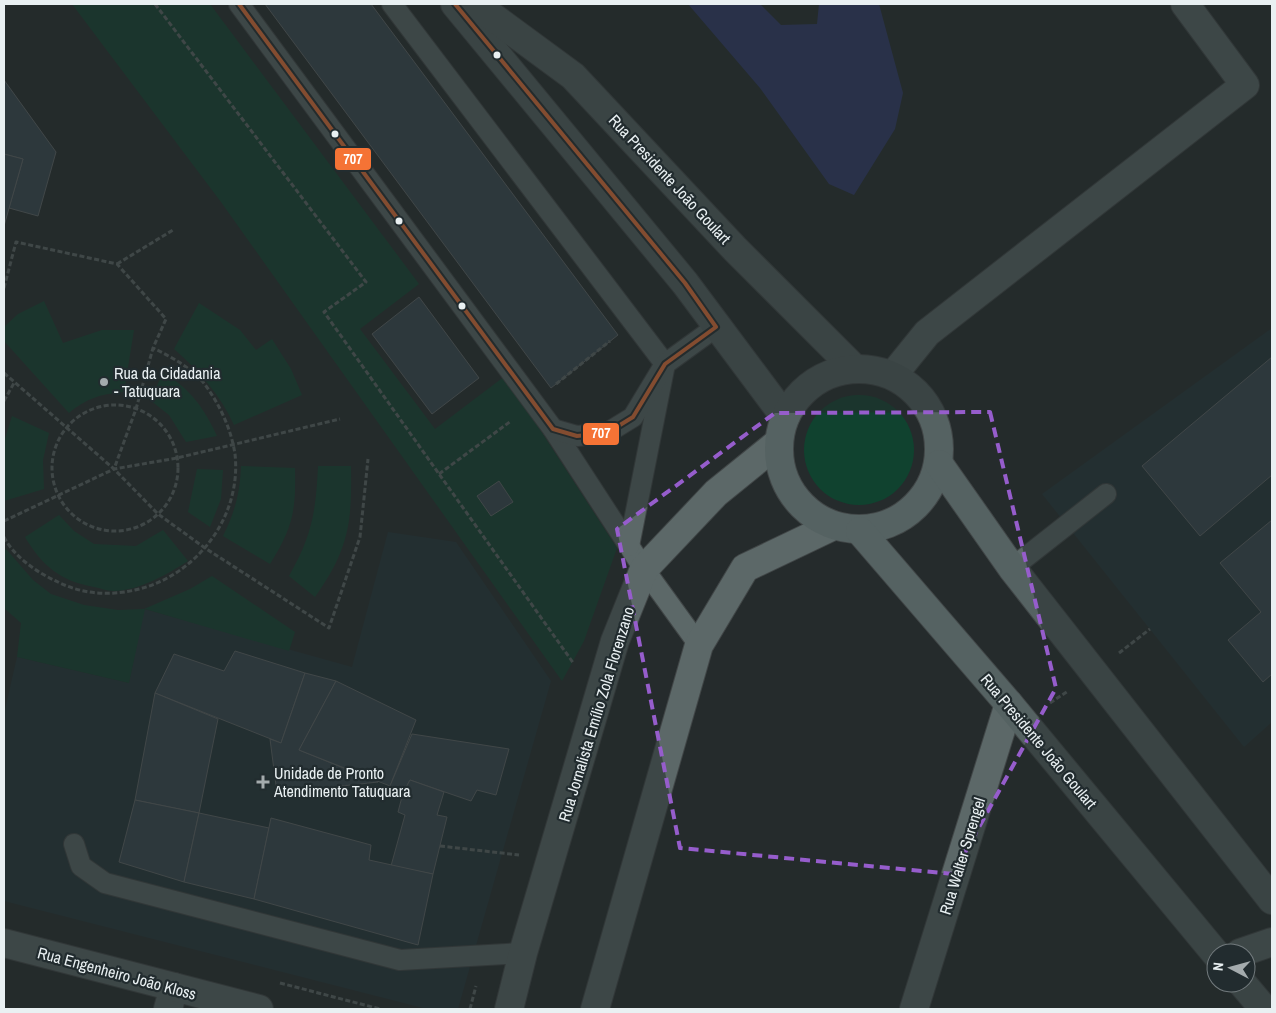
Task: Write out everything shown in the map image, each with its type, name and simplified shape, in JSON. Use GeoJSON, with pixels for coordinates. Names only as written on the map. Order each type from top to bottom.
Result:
{"type":"FeatureCollection","features":[{"type":"Feature","properties":{"kind":"main road"},"geometry":{"type":"LineString","coordinates":[[455,4],[685,283],[716,327],[782,430]]}},
{"type":"Feature","properties":{"kind":"main road","name":"Rua Presidente João Goulart"},"geometry":{"type":"LineString","coordinates":[[475,4],[573,76],[728,242],[854,368]]}},
{"type":"Feature","properties":{"kind":"main road"},"geometry":{"type":"LineString","coordinates":[[854,368],[893,375],[915,390],[931,412],[940,437],[939,464],[929,490],[912,511],[888,526],[860,530],[833,526],[810,514],[792,494],[781,470],[782,430],[796,398],[813,383],[832,373],[854,368]]}},
{"type":"Feature","properties":{"kind":"main road"},"geometry":{"type":"LineString","coordinates":[[939,464],[1012,568],[1272,900]]}},
{"type":"Feature","properties":{"kind":"main road","name":"Rua Presidente João Goulart"},"geometry":{"type":"LineString","coordinates":[[860,530],[1009,704],[1206,943]]}},
{"type":"Feature","properties":{"kind":"main road"},"geometry":{"type":"LineString","coordinates":[[1250,993],[1264,1009]]}},
{"type":"Feature","properties":{"kind":"street"},"geometry":{"type":"LineString","coordinates":[[893,375],[927,333],[1245,84],[1185,4]]}},
{"type":"Feature","properties":{"kind":"street","name":"Rua Jornalista Emílio Zola Florenzano"},"geometry":{"type":"LineString","coordinates":[[509,1009],[523,953],[615,641],[644,569],[716,493],[782,430]]}},
{"type":"Feature","properties":{"kind":"street"},"geometry":{"type":"LineString","coordinates":[[595,1009],[699,645],[745,568],[833,526]]}},
{"type":"Feature","properties":{"kind":"street","name":"Rua Walter Sprengel"},"geometry":{"type":"LineString","coordinates":[[914,1009],[1009,704]]}},
{"type":"Feature","properties":{"kind":"street"},"geometry":{"type":"LineString","coordinates":[[1256,948],[1272,942]]}},
{"type":"Feature","properties":{"kind":"street","name":"Rua Engenheiro João Kloss"},"geometry":{"type":"LineString","coordinates":[[4,943],[171,998],[259,1009]]}},
{"type":"Feature","properties":{"kind":"lane"},"geometry":{"type":"LineString","coordinates":[[239,4],[553,429],[644,569],[699,645]]}},
{"type":"Feature","properties":{"kind":"lane"},"geometry":{"type":"LineString","coordinates":[[392,4],[665,364],[630,546]]}},
{"type":"Feature","properties":{"kind":"lane"},"geometry":{"type":"LineString","coordinates":[[553,429],[577,436],[607,433],[633,416],[665,364],[716,327]]}},
{"type":"Feature","properties":{"kind":"lane"},"geometry":{"type":"LineString","coordinates":[[1012,568],[1106,494]]}},
{"type":"Feature","properties":{"kind":"lane"},"geometry":{"type":"LineString","coordinates":[[74,844],[81,866],[105,883],[400,960],[523,953]]}},
{"type":"Feature","properties":{"kind":"path"},"geometry":{"type":"LineString","coordinates":[[155,4],[366,282],[324,312],[598,698]]}},
{"type":"Feature","properties":{"kind":"path"},"geometry":{"type":"LineString","coordinates":[[117,264],[172,230]]}},
{"type":"Feature","properties":{"kind":"path"},"geometry":{"type":"LineString","coordinates":[[4,288],[16,242],[117,264],[166,319],[153,348],[136,409],[114,469]]}},
{"type":"Feature","properties":{"kind":"path"},"geometry":{"type":"LineString","coordinates":[[4,537],[37,572],[74,590],[114,595],[154,586],[190,565],[216,534],[232,496],[235,455],[224,415],[202,381],[169,356],[153,348]]}},
{"type":"Feature","properties":{"kind":"path"},"geometry":{"type":"LineString","coordinates":[[4,373],[114,469],[158,514],[204,548],[330,628],[360,537],[368,459]]}},
{"type":"Feature","properties":{"kind":"path"},"geometry":{"type":"LineString","coordinates":[[4,401],[14,383]]}},
{"type":"Feature","properties":{"kind":"path"},"geometry":{"type":"LineString","coordinates":[[128,406],[147,413],[164,427],[175,446],[178,467],[175,489],[165,508],[149,522],[129,530],[107,531],[87,525],[70,513],[59,496],[53,477],[53,457],[60,438],[68,427],[89,410],[102,407],[128,406]]}},
{"type":"Feature","properties":{"kind":"path"},"geometry":{"type":"LineString","coordinates":[[4,521],[114,469],[177,458],[340,419]]}},
{"type":"Feature","properties":{"kind":"path"},"geometry":{"type":"LineString","coordinates":[[439,474],[486,441]]}},
{"type":"Feature","properties":{"kind":"path"},"geometry":{"type":"LineString","coordinates":[[440,846],[501,851],[550,861]]}},
{"type":"Feature","properties":{"kind":"highlighted area"},"geometry":{"type":"Polygon","coordinates":[[[990,412],[1056,688],[953,874],[680,848],[617,529],[775,413],[990,412]]]}},
{"type":"Feature","properties":{"kind":"shaded area"},"geometry":{"type":"Polygon","coordinates":[[[1272,328],[1272,722],[1244,747],[1042,494],[1272,328]]]}},
{"type":"Feature","properties":{"kind":"shaded area","name":"Unidade de Pronto Atendimento Tatuquara"},"geometry":{"type":"Polygon","coordinates":[[[388,532],[456,542],[551,681],[458,1009],[427,1009],[4,901],[4,714],[17,657],[129,683],[144,609],[352,667],[388,532]]]}},
{"type":"Feature","properties":{"kind":"green space"},"geometry":{"type":"Polygon","coordinates":[[[72,4],[210,4],[419,284],[360,329],[435,429],[505,376],[617,548],[584,641],[562,681],[221,202],[72,4]]]}},
{"type":"Feature","properties":{"kind":"green space"},"geometry":{"type":"Polygon","coordinates":[[[44,301],[63,343],[102,330],[134,330],[124,392],[95,398],[69,413],[4,341],[4,327],[18,314],[44,301]]]}},
{"type":"Feature","properties":{"kind":"green space"},"geometry":{"type":"Polygon","coordinates":[[[199,303],[240,330],[256,350],[272,339],[291,369],[302,395],[234,425],[222,403],[208,384],[174,349],[199,303]]]}},
{"type":"Feature","properties":{"kind":"green space"},"geometry":{"type":"Polygon","coordinates":[[[163,373],[189,392],[207,416],[217,436],[186,442],[169,415],[150,400],[163,373]]]}},
{"type":"Feature","properties":{"kind":"green space"},"geometry":{"type":"Polygon","coordinates":[[[859,395],[870,396],[880,400],[898,411],[909,429],[913,439],[913,461],[909,471],[898,489],[880,500],[870,504],[859,505],[848,504],[838,500],[820,489],[809,471],[805,461],[804,450],[805,439],[809,429],[820,411],[838,400],[848,396],[859,395]]]}},
{"type":"Feature","properties":{"kind":"green space"},"geometry":{"type":"Polygon","coordinates":[[[12,416],[49,433],[43,460],[44,489],[4,501],[4,442],[12,416]]]}},
{"type":"Feature","properties":{"kind":"green space"},"geometry":{"type":"Polygon","coordinates":[[[241,466],[295,468],[295,496],[292,518],[284,539],[270,564],[223,536],[236,502],[241,466]]]}},
{"type":"Feature","properties":{"kind":"green space"},"geometry":{"type":"Polygon","coordinates":[[[318,466],[351,466],[351,504],[342,549],[315,597],[289,576],[308,535],[316,497],[318,466]]]}},
{"type":"Feature","properties":{"kind":"green space"},"geometry":{"type":"Polygon","coordinates":[[[197,469],[223,470],[221,499],[210,527],[188,512],[197,469]]]}},
{"type":"Feature","properties":{"kind":"green space"},"geometry":{"type":"Polygon","coordinates":[[[59,515],[74,531],[94,544],[136,546],[163,530],[188,561],[152,581],[123,590],[108,591],[72,581],[46,564],[25,537],[59,515]]]}},
{"type":"Feature","properties":{"kind":"green space"},"geometry":{"type":"Polygon","coordinates":[[[6,549],[33,580],[51,594],[84,605],[118,610],[144,609],[190,589],[212,576],[295,632],[289,651],[145,609],[129,683],[17,657],[21,623],[4,608],[4,551],[6,549]]]}},
{"type":"Feature","properties":{"kind":"water"},"geometry":{"type":"Polygon","coordinates":[[[688,4],[760,4],[781,25],[817,24],[819,4],[879,4],[903,93],[895,129],[854,195],[829,184],[760,88],[688,4]]]}},
{"type":"Feature","properties":{"kind":"building"},"geometry":{"type":"Polygon","coordinates":[[[265,4],[371,4],[618,335],[551,388],[265,4]]]}},
{"type":"Feature","properties":{"kind":"building"},"geometry":{"type":"Polygon","coordinates":[[[4,80],[56,152],[38,216],[9,208],[23,159],[4,154],[4,80]]]}},
{"type":"Feature","properties":{"kind":"building"},"geometry":{"type":"Polygon","coordinates":[[[4,154],[23,159],[4,226],[4,154]]]}},
{"type":"Feature","properties":{"kind":"building"},"geometry":{"type":"Polygon","coordinates":[[[419,297],[479,378],[432,414],[372,334],[419,297]]]}},
{"type":"Feature","properties":{"kind":"building"},"geometry":{"type":"Polygon","coordinates":[[[1272,357],[1272,475],[1200,536],[1142,466],[1272,357]]]}},
{"type":"Feature","properties":{"kind":"building"},"geometry":{"type":"Polygon","coordinates":[[[499,481],[513,502],[491,516],[477,496],[499,481]]]}},
{"type":"Feature","properties":{"kind":"building"},"geometry":{"type":"Polygon","coordinates":[[[1272,520],[1272,674],[1263,682],[1228,640],[1261,612],[1220,563],[1272,520]]]}},
{"type":"Feature","properties":{"kind":"building"},"geometry":{"type":"Polygon","coordinates":[[[235,651],[305,673],[281,743],[155,693],[174,654],[224,671],[235,651]]]}},
{"type":"Feature","properties":{"kind":"building"},"geometry":{"type":"Polygon","coordinates":[[[305,673],[336,681],[299,750],[378,782],[277,793],[270,739],[281,743],[305,673]]]}},
{"type":"Feature","properties":{"kind":"building"},"geometry":{"type":"Polygon","coordinates":[[[336,681],[416,720],[390,786],[299,750],[336,681]]]}},
{"type":"Feature","properties":{"kind":"building"},"geometry":{"type":"Polygon","coordinates":[[[155,693],[218,719],[199,813],[135,800],[155,693]]]}},
{"type":"Feature","properties":{"kind":"building"},"geometry":{"type":"Polygon","coordinates":[[[412,734],[509,749],[496,795],[477,790],[471,801],[410,780],[403,793],[390,786],[412,734]]]}},
{"type":"Feature","properties":{"kind":"building"},"geometry":{"type":"Polygon","coordinates":[[[410,780],[444,792],[437,815],[447,817],[433,874],[391,866],[405,815],[398,812],[403,793],[410,780]]]}},
{"type":"Feature","properties":{"kind":"building"},"geometry":{"type":"Polygon","coordinates":[[[135,800],[199,813],[184,882],[119,862],[135,800]]]}},
{"type":"Feature","properties":{"kind":"building"},"geometry":{"type":"Polygon","coordinates":[[[199,813],[269,828],[254,899],[184,882],[199,813]]]}},
{"type":"Feature","properties":{"kind":"building"},"geometry":{"type":"Polygon","coordinates":[[[271,818],[371,845],[369,860],[433,874],[418,945],[254,899],[271,818]]]}},
{"type":"Feature","properties":{"kind":"transit line","name":"707"},"geometry":{"type":"LineString","coordinates":[[239,4],[553,429],[577,436],[607,433],[633,417],[665,364],[716,327],[685,283],[455,4]]}},
{"type":"Feature","properties":{"kind":"place","name":"Rua da Cidadania - Tatuquara"},"geometry":{"type":"Point","coordinates":[104,382]}},
{"type":"Feature","properties":{"kind":"place","name":"Unidade de Pronto Atendimento Tatuquara"},"geometry":{"type":"Point","coordinates":[263,782]}}]}
